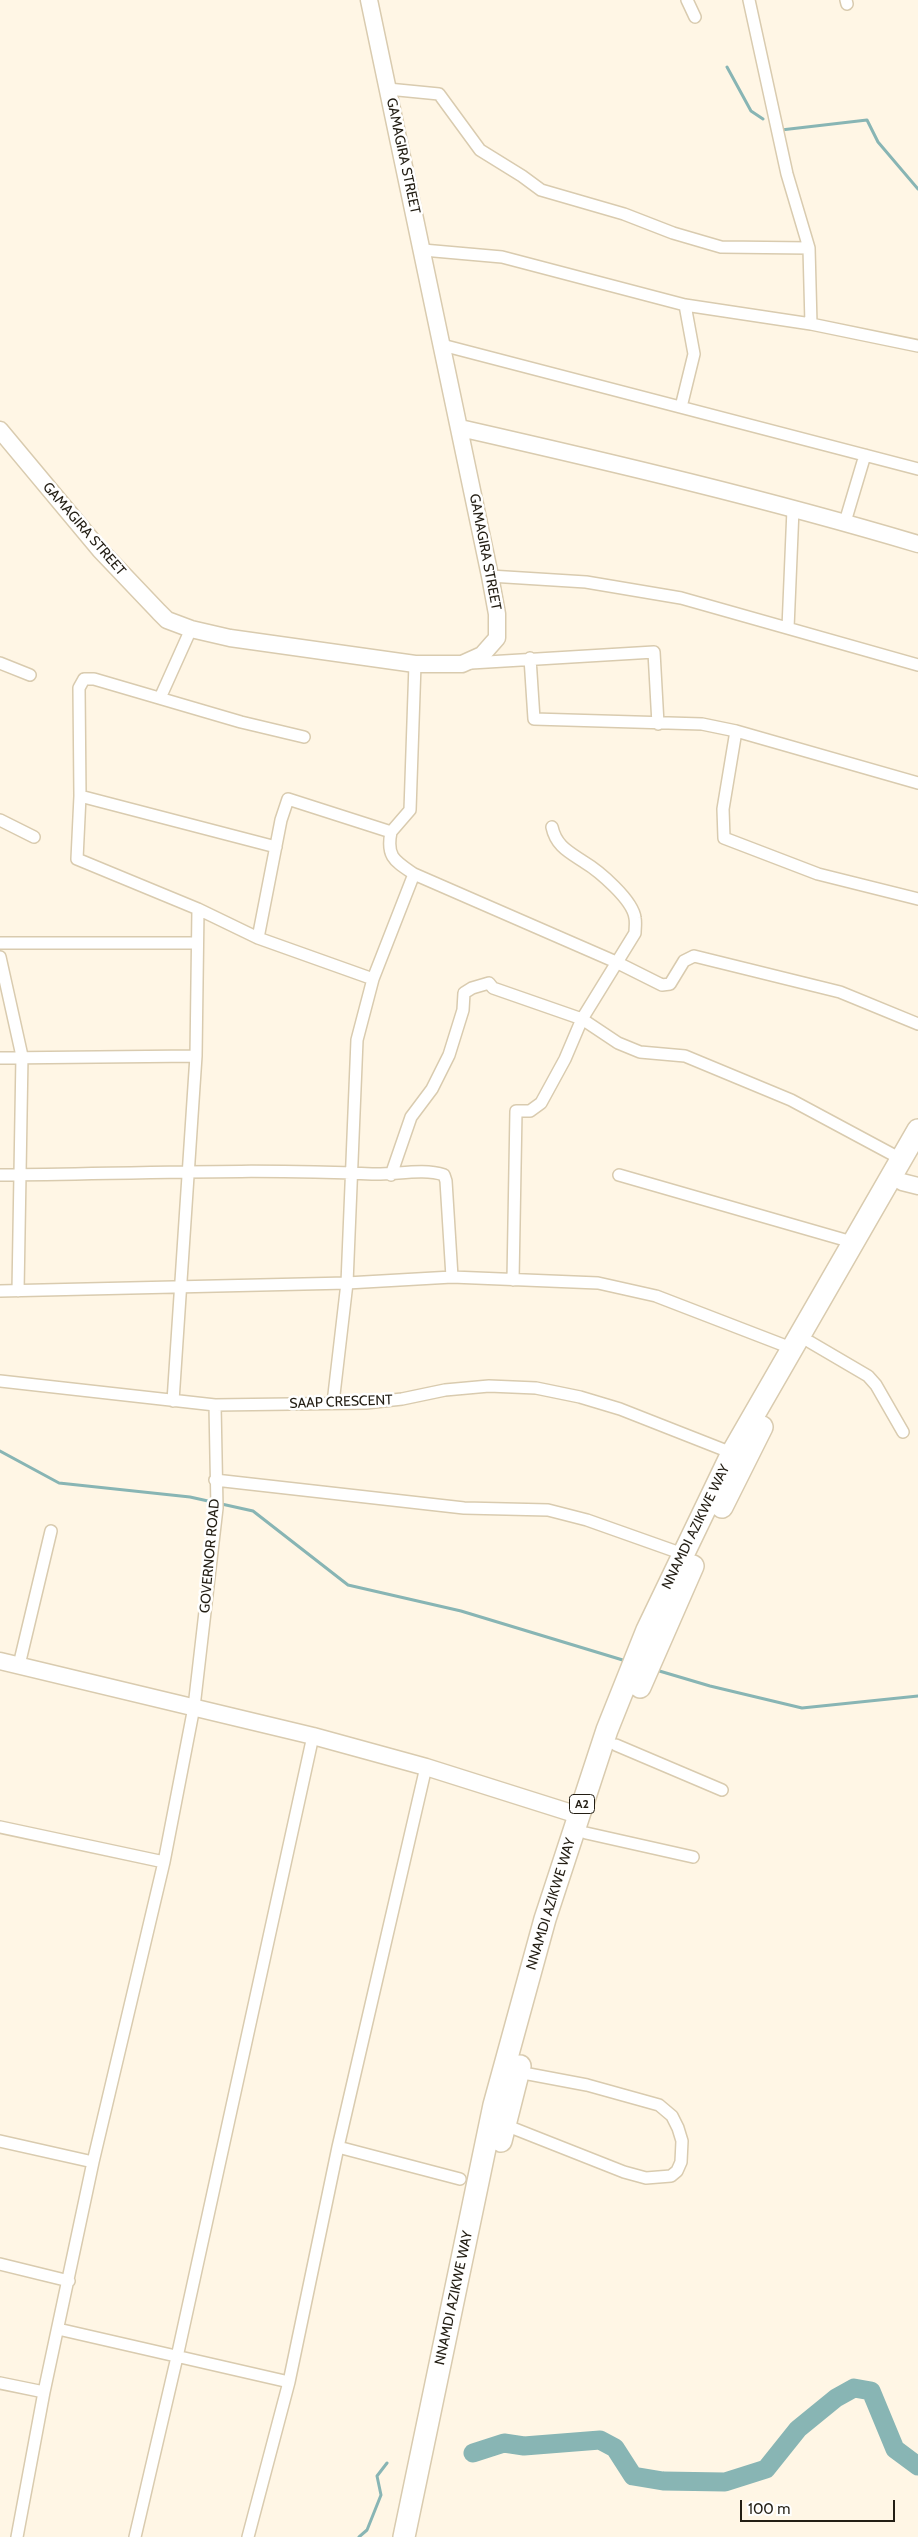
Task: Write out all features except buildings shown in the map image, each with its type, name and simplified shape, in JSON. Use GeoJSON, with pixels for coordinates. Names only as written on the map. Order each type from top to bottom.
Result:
{"type":"FeatureCollection","features":[{"type":"Feature","properties":{"kind":"highway","name":"NNAMDI AZIKWE WAY"},"geometry":{"type":"LineString","coordinates":[[404,2537],[494,2105],[545,1919],[616,1745],[702,1546],[852,1242],[910,1156],[918,1130]]}},
{"type":"Feature","properties":{"kind":"highway","name":"NNAMDI AZIKWE WAY"},"geometry":{"type":"LineString","coordinates":[[417,2537],[505,2125],[585,1823],[607,1730],[647,1630],[732,1453],[800,1345],[910,1184],[910,1156]]}},
{"type":"Feature","properties":{"kind":"street","name":"GAMAGIRA STREET"},"geometry":{"type":"LineString","coordinates":[[0,430],[100,550],[167,620],[191,629],[230,638],[415,664],[462,664],[482,655],[496,638],[497,614],[423,250],[369,0]]}},
{"type":"Feature","properties":{"kind":"street"},"geometry":{"type":"LineString","coordinates":[[687,0],[695,17]]}},
{"type":"Feature","properties":{"kind":"street"},"geometry":{"type":"LineString","coordinates":[[749,0],[786,174],[809,248],[811,324]]}},
{"type":"Feature","properties":{"kind":"street"},"geometry":{"type":"LineString","coordinates":[[388,89],[439,94],[480,150],[541,190],[624,214],[673,233],[721,247],[809,248]]}},
{"type":"Feature","properties":{"kind":"street"},"geometry":{"type":"LineString","coordinates":[[423,250],[502,257],[685,305],[811,324],[918,346]]}},
{"type":"Feature","properties":{"kind":"street"},"geometry":{"type":"LineString","coordinates":[[681,407],[694,354],[685,305]]}},
{"type":"Feature","properties":{"kind":"street"},"geometry":{"type":"LineString","coordinates":[[442,345],[918,469]]}},
{"type":"Feature","properties":{"kind":"street"},"geometry":{"type":"LineString","coordinates":[[460,428],[685,480],[845,522],[918,544]]}},
{"type":"Feature","properties":{"kind":"street"},"geometry":{"type":"LineString","coordinates":[[845,522],[865,455]]}},
{"type":"Feature","properties":{"kind":"street"},"geometry":{"type":"LineString","coordinates":[[788,628],[793,509]]}},
{"type":"Feature","properties":{"kind":"street"},"geometry":{"type":"LineString","coordinates":[[490,576],[586,582],[681,598],[918,665]]}},
{"type":"Feature","properties":{"kind":"street"},"geometry":{"type":"LineString","coordinates":[[160,698],[191,629]]}},
{"type":"Feature","properties":{"kind":"street"},"geometry":{"type":"LineString","coordinates":[[462,664],[530,658],[654,652],[658,724]]}},
{"type":"Feature","properties":{"kind":"street"},"geometry":{"type":"LineString","coordinates":[[530,658],[534,719],[702,724],[736,731],[918,783]]}},
{"type":"Feature","properties":{"kind":"street"},"geometry":{"type":"LineString","coordinates":[[0,663],[30,675]]}},
{"type":"Feature","properties":{"kind":"street"},"geometry":{"type":"LineString","coordinates":[[415,664],[410,810],[390,832],[387,847],[393,857],[414,874],[616,962],[666,986],[670,984],[684,961],[694,956],[840,992],[918,1024]]}},
{"type":"Feature","properties":{"kind":"street"},"geometry":{"type":"LineString","coordinates":[[304,737],[242,722],[89,678],[81,682],[80,796],[77,859],[198,909],[258,938],[373,979]]}},
{"type":"Feature","properties":{"kind":"street"},"geometry":{"type":"LineString","coordinates":[[736,731],[723,809],[724,838],[818,874],[918,899]]}},
{"type":"Feature","properties":{"kind":"street"},"geometry":{"type":"LineString","coordinates":[[80,796],[276,847]]}},
{"type":"Feature","properties":{"kind":"street"},"geometry":{"type":"LineString","coordinates":[[258,938],[276,847],[288,799],[390,832]]}},
{"type":"Feature","properties":{"kind":"street"},"geometry":{"type":"LineString","coordinates":[[0,820],[34,837]]}},
{"type":"Feature","properties":{"kind":"street"},"geometry":{"type":"LineString","coordinates":[[513,1280],[516,1111],[530,1111],[541,1103],[565,1059],[582,1019],[634,933],[636,917],[628,900],[585,863],[566,852],[554,835],[552,827]]}},
{"type":"Feature","properties":{"kind":"street"},"geometry":{"type":"LineString","coordinates":[[333,1403],[347,1283],[357,1040],[373,979],[414,874]]}},
{"type":"Feature","properties":{"kind":"street"},"geometry":{"type":"LineString","coordinates":[[173,1401],[196,1056],[198,909]]}},
{"type":"Feature","properties":{"kind":"street"},"geometry":{"type":"LineString","coordinates":[[0,943],[197,943]]}},
{"type":"Feature","properties":{"kind":"street"},"geometry":{"type":"LineString","coordinates":[[0,957],[22,1056],[22,1175],[18,1291]]}},
{"type":"Feature","properties":{"kind":"street"},"geometry":{"type":"LineString","coordinates":[[391,1174],[411,1117],[432,1089],[449,1055],[463,1010],[464,994],[472,988],[489,983],[493,988],[582,1019],[618,1043],[640,1052],[685,1056],[791,1100],[910,1156]]}},
{"type":"Feature","properties":{"kind":"street"},"geometry":{"type":"LineString","coordinates":[[0,1058],[22,1056],[196,1056]]}},
{"type":"Feature","properties":{"kind":"street"},"geometry":{"type":"LineString","coordinates":[[0,1175],[189,1172],[391,1174],[435,1172],[444,1176],[452,1277]]}},
{"type":"Feature","properties":{"kind":"street"},"geometry":{"type":"LineString","coordinates":[[619,1175],[852,1242]]}},
{"type":"Feature","properties":{"kind":"street"},"geometry":{"type":"LineString","coordinates":[[0,1291],[347,1283],[452,1277],[598,1283],[656,1296],[800,1345],[868,1376],[876,1385],[903,1432]]}},
{"type":"Feature","properties":{"kind":"street","name":"SAAP CRESCENT"},"geometry":{"type":"LineString","coordinates":[[0,1382],[215,1405],[393,1400],[445,1390],[489,1386],[536,1388],[580,1397],[620,1409],[732,1453]]}},
{"type":"Feature","properties":{"kind":"street","name":"GOVERNOR ROAD"},"geometry":{"type":"LineString","coordinates":[[17,2537],[44,2392],[93,2162],[164,1862],[194,1707],[217,1508],[215,1405]]}},
{"type":"Feature","properties":{"kind":"street"},"geometry":{"type":"LineString","coordinates":[[215,1480],[464,1508],[548,1510],[587,1520],[683,1554]]}},
{"type":"Feature","properties":{"kind":"street"},"geometry":{"type":"LineString","coordinates":[[19,1665],[51,1531]]}},
{"type":"Feature","properties":{"kind":"street"},"geometry":{"type":"LineString","coordinates":[[0,1661],[313,1736],[426,1766],[585,1823],[693,1857]]}},
{"type":"Feature","properties":{"kind":"street"},"geometry":{"type":"LineString","coordinates":[[135,2537],[177,2357],[313,1736]]}},
{"type":"Feature","properties":{"kind":"street"},"geometry":{"type":"LineString","coordinates":[[616,1745],[722,1790]]}},
{"type":"Feature","properties":{"kind":"street"},"geometry":{"type":"LineString","coordinates":[[248,2537],[289,2382],[338,2147],[426,1766]]}},
{"type":"Feature","properties":{"kind":"street"},"geometry":{"type":"LineString","coordinates":[[0,1827],[164,1862]]}},
{"type":"Feature","properties":{"kind":"street"},"geometry":{"type":"LineString","coordinates":[[505,2125],[624,2172],[646,2178],[671,2176],[681,2162],[682,2141],[678,2128],[666,2110],[587,2085],[518,2072]]}},
{"type":"Feature","properties":{"kind":"street"},"geometry":{"type":"LineString","coordinates":[[0,2141],[93,2162]]}},
{"type":"Feature","properties":{"kind":"street"},"geometry":{"type":"LineString","coordinates":[[338,2147],[460,2178]]}},
{"type":"Feature","properties":{"kind":"street"},"geometry":{"type":"LineString","coordinates":[[0,2264],[69,2281]]}},
{"type":"Feature","properties":{"kind":"street"},"geometry":{"type":"LineString","coordinates":[[58,2329],[289,2382]]}},
{"type":"Feature","properties":{"kind":"street"},"geometry":{"type":"LineString","coordinates":[[0,2383],[44,2392]]}},
{"type":"Feature","properties":{"kind":"waterway"},"geometry":{"type":"LineString","coordinates":[[727,67],[751,111],[763,119]]}},
{"type":"Feature","properties":{"kind":"waterway"},"geometry":{"type":"LineString","coordinates":[[781,130],[867,120],[878,142],[918,189]]}},
{"type":"Feature","properties":{"kind":"waterway"},"geometry":{"type":"LineString","coordinates":[[0,1451],[59,1483],[190,1497],[253,1511],[348,1585],[461,1611],[626,1661]]}},
{"type":"Feature","properties":{"kind":"waterway"},"geometry":{"type":"LineString","coordinates":[[656,1670],[710,1686],[802,1708],[918,1696]]}},
{"type":"Feature","properties":{"kind":"waterway"},"geometry":{"type":"LineString","coordinates":[[473,2453],[504,2443],[524,2446],[600,2440],[615,2448],[633,2476],[663,2481],[725,2482],[766,2469],[798,2429],[836,2398],[854,2388],[871,2391],[895,2449],[918,2466]]}},
{"type":"Feature","properties":{"kind":"waterway"},"geometry":{"type":"LineString","coordinates":[[359,2537],[367,2530],[381,2495],[377,2476],[387,2463]]}}]}
